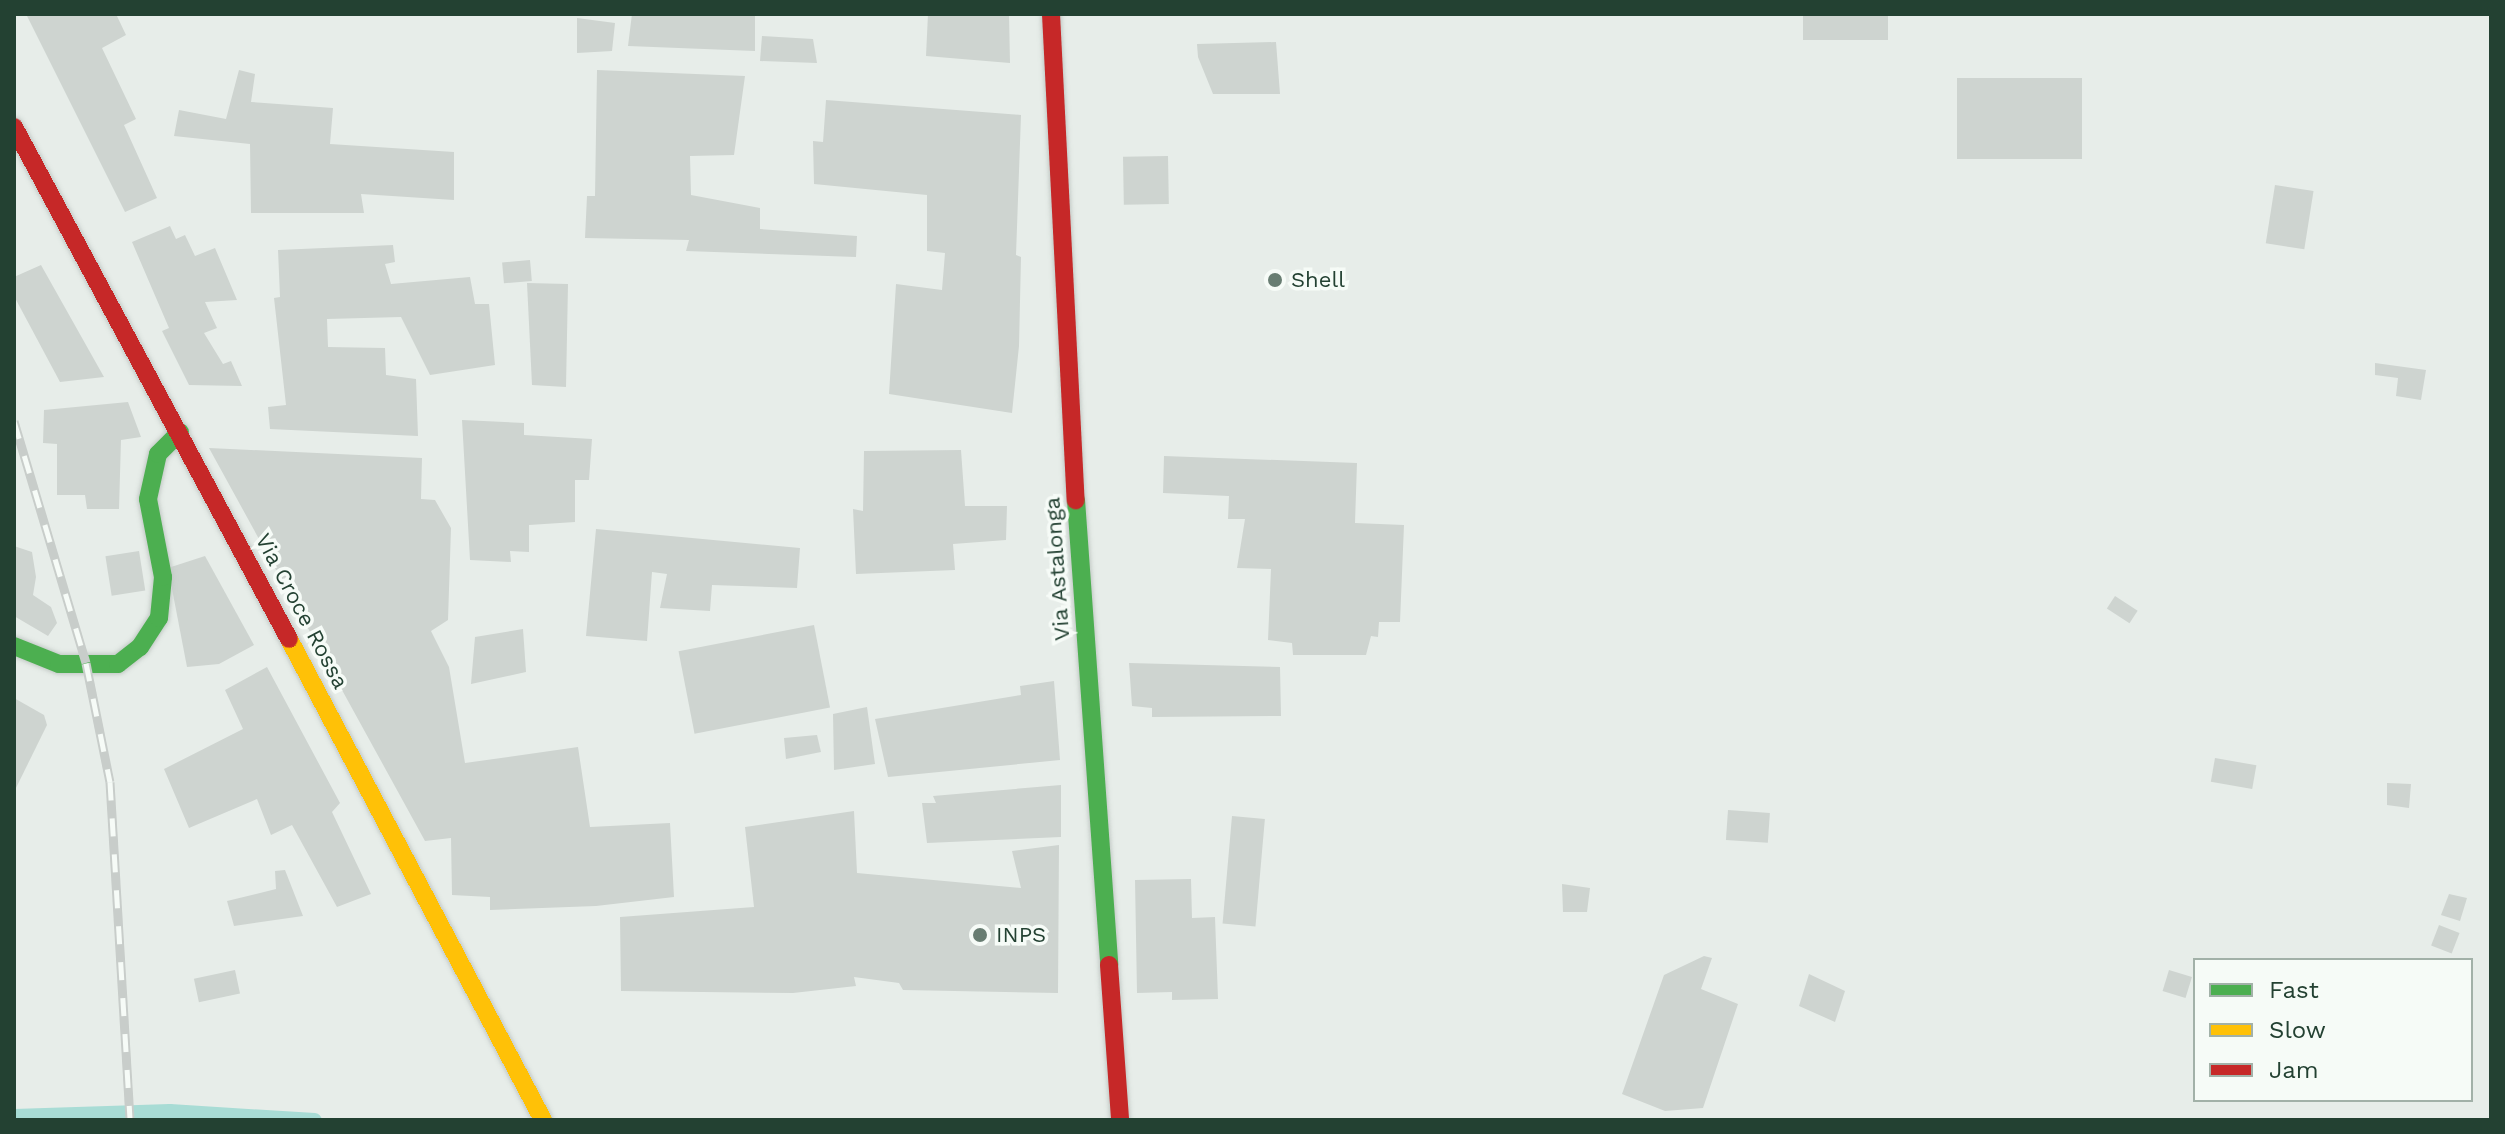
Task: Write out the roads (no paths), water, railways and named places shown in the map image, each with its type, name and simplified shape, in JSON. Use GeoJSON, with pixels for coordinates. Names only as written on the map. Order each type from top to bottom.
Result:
{"type":"FeatureCollection","features":[{"type":"Feature","properties":{"kind":"street","name":"Via Astalonga"},"geometry":{"type":"LineString","coordinates":[[1051,14],[1077,514],[1120,1120]]}},
{"type":"Feature","properties":{"kind":"street","name":"Via Croce Rossa"},"geometry":{"type":"LineString","coordinates":[[14,127],[180,432],[543,1120]]}},
{"type":"Feature","properties":{"kind":"street"},"geometry":{"type":"LineString","coordinates":[[14,646],[59,664],[118,664],[140,647],[159,618],[163,577],[148,499],[158,454],[180,432]]}},
{"type":"Feature","properties":{"kind":"waterway"},"geometry":{"type":"LineString","coordinates":[[14,1116],[170,1111],[315,1120]]}},
{"type":"Feature","properties":{"kind":"railway"},"geometry":{"type":"LineString","coordinates":[[14,421],[86,663],[110,782],[130,1120]]}},
{"type":"Feature","properties":{"kind":"place","name":"Shell"},"geometry":{"type":"Point","coordinates":[1275,280]}},
{"type":"Feature","properties":{"kind":"place","name":"INPS"},"geometry":{"type":"Point","coordinates":[980,935]}}]}
